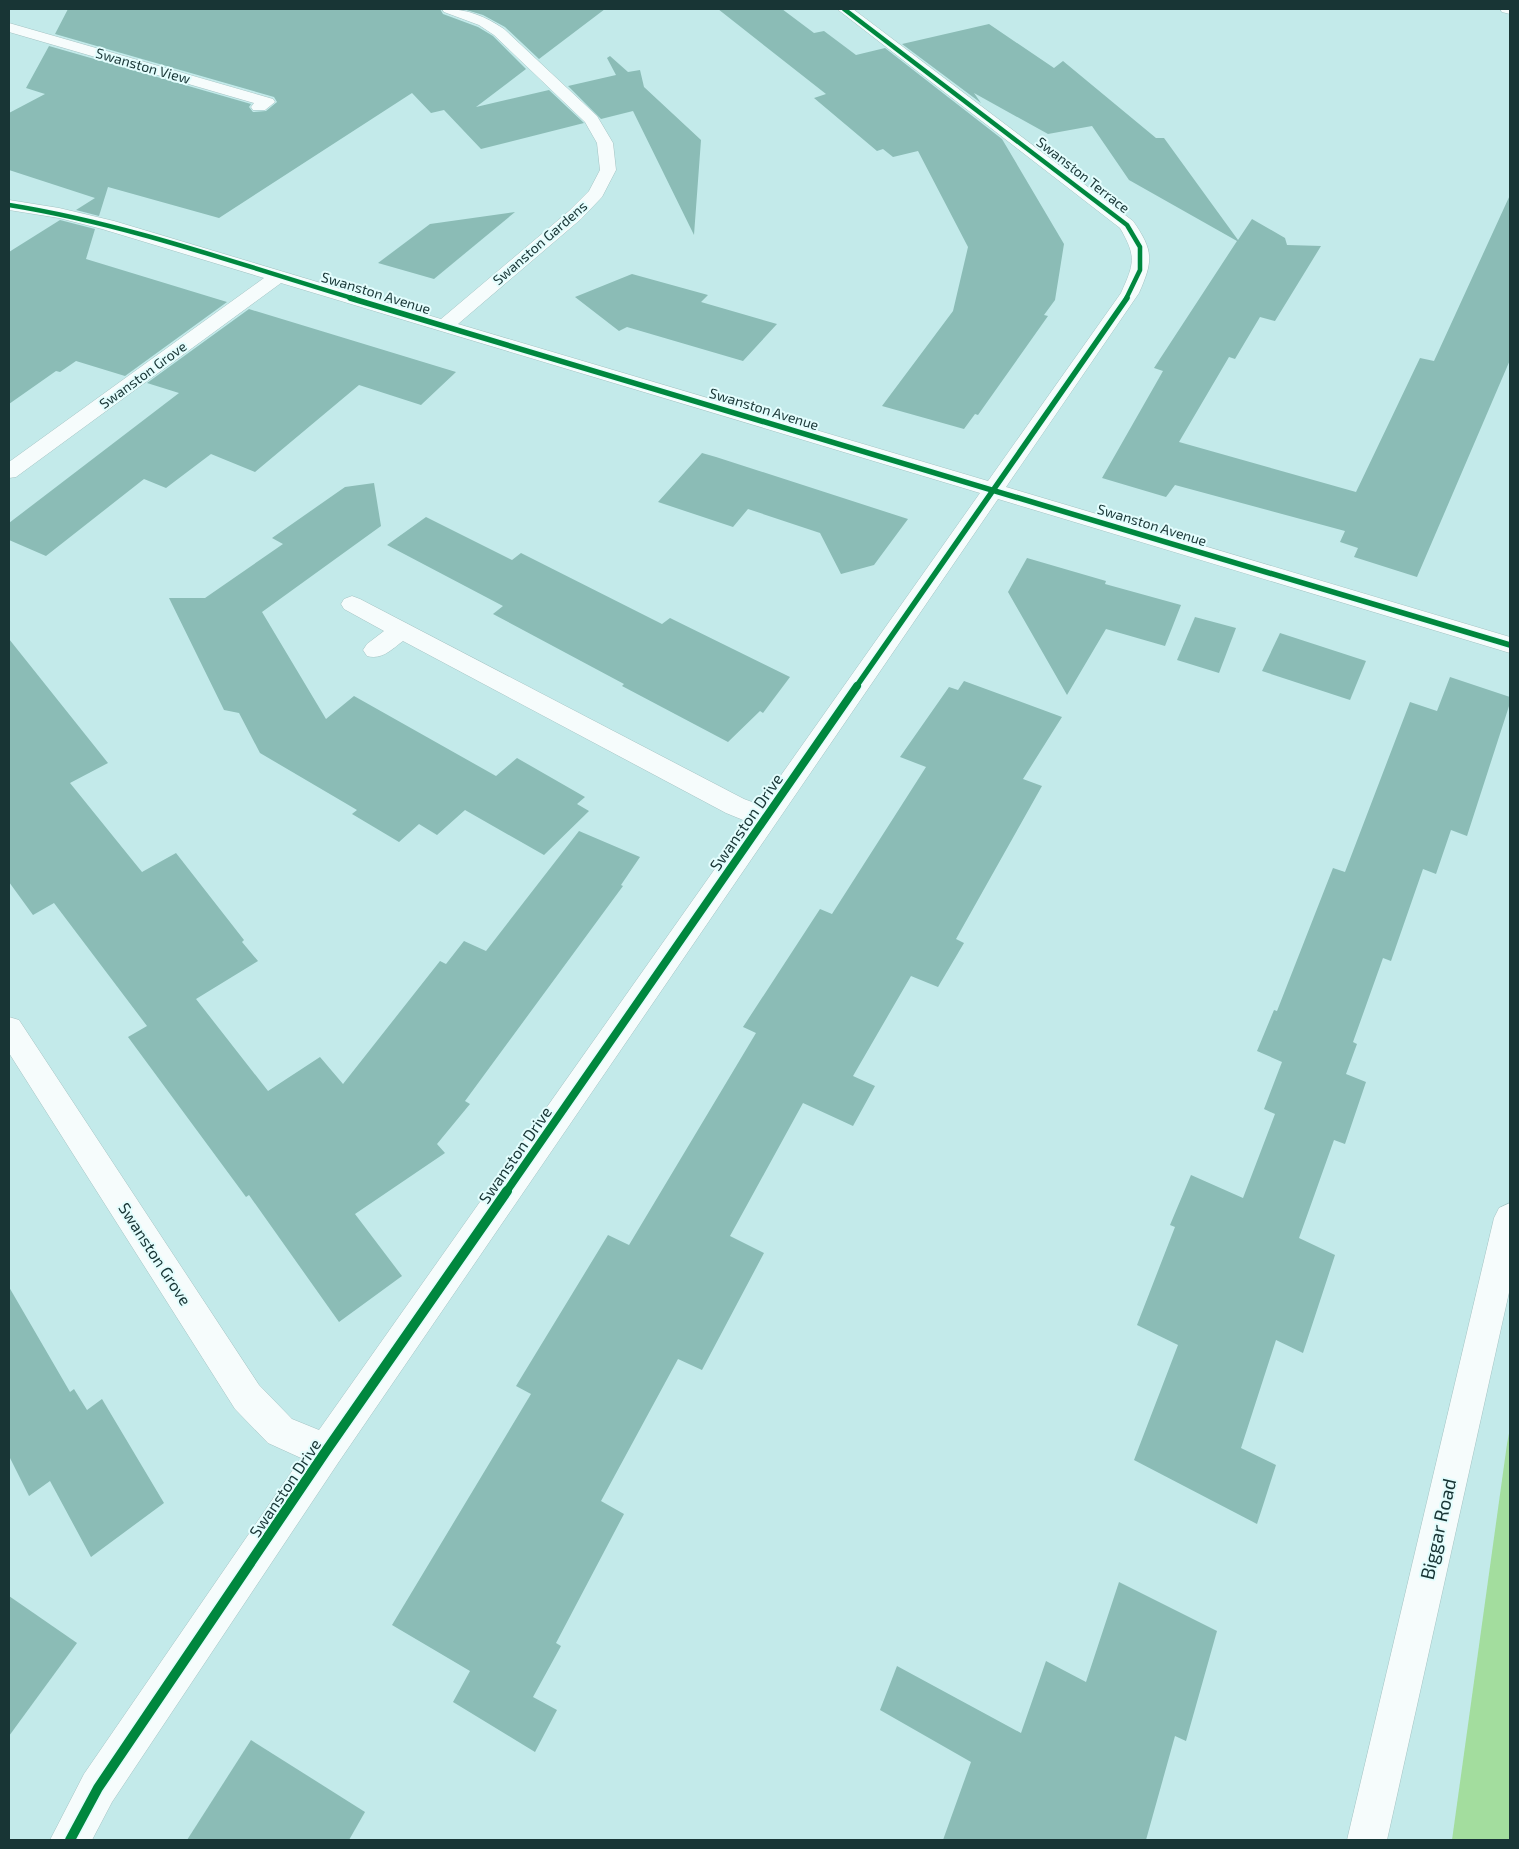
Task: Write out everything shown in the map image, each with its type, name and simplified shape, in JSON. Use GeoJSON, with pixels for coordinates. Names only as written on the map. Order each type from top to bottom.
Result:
{"type":"FeatureCollection","features":[{"type":"Feature","properties":{"kind":"street","name":"Swanston Gardens"},"geometry":{"type":"LineString","coordinates":[[444,326],[575,215],[596,193],[608,170],[605,143],[591,118],[499,32],[484,22],[449,9]]}},
{"type":"Feature","properties":{"kind":"street","name":"Swanston Terrace"},"geometry":{"type":"LineString","coordinates":[[844,9],[1127,225],[1140,247],[1140,270],[1130,294],[992,491]]}},
{"type":"Feature","properties":{"kind":"street","name":"Swanston View"},"geometry":{"type":"LineString","coordinates":[[9,28],[267,102],[259,107]]}},
{"type":"Feature","properties":{"kind":"street","name":"Swanston Avenue"},"geometry":{"type":"LineString","coordinates":[[9,205],[59,213],[108,225],[1510,645]]}},
{"type":"Feature","properties":{"kind":"street","name":"Swanston Grove"},"geometry":{"type":"LineString","coordinates":[[9,472],[277,277]]}},
{"type":"Feature","properties":{"kind":"street","name":"Swanston Drive"},"geometry":{"type":"LineString","coordinates":[[70,1840],[98,1788],[326,1452],[992,491]]}},
{"type":"Feature","properties":{"kind":"street","name":"Swanston Drive"},"geometry":{"type":"LineString","coordinates":[[352,604],[735,806],[766,818]]}},
{"type":"Feature","properties":{"kind":"street"},"geometry":{"type":"LineString","coordinates":[[375,650],[401,630]]}},
{"type":"Feature","properties":{"kind":"street","name":"Swanston Grove"},"geometry":{"type":"LineString","coordinates":[[9,1029],[247,1397],[280,1431],[326,1452]]}},
{"type":"Feature","properties":{"kind":"street","name":"Biggar Road"},"geometry":{"type":"LineString","coordinates":[[1367,1840],[1510,1218]]}},
{"type":"Feature","properties":{"kind":"green space"},"geometry":{"type":"Polygon","coordinates":[[[1510,1428],[1510,1840],[1452,1840],[1507,1444],[1510,1428]]]}},
{"type":"Feature","properties":{"kind":"building"},"geometry":{"type":"Polygon","coordinates":[[[68,9],[440,9],[443,14],[478,27],[493,36],[526,69],[476,107],[549,90],[584,123],[481,149],[444,110],[431,113],[412,93],[219,218],[108,187],[99,216],[76,210],[95,198],[9,170],[9,113],[45,94],[26,88],[49,46],[251,104],[249,107],[253,112],[266,111],[277,102],[274,97],[55,34],[68,9]]]}},
{"type":"Feature","properties":{"kind":"building"},"geometry":{"type":"Polygon","coordinates":[[[463,9],[605,9],[539,59],[505,27],[483,15],[463,9]]]}},
{"type":"Feature","properties":{"kind":"building"},"geometry":{"type":"Polygon","coordinates":[[[718,9],[782,9],[814,33],[824,31],[856,55],[885,48],[1002,139],[1064,244],[1055,300],[1044,315],[1048,316],[978,415],[975,414],[964,429],[882,406],[953,311],[968,247],[918,151],[893,157],[883,149],[877,151],[814,98],[826,94],[718,9]]]}},
{"type":"Feature","properties":{"kind":"building"},"geometry":{"type":"Polygon","coordinates":[[[989,24],[1054,68],[1063,61],[1156,138],[1164,138],[1238,240],[1252,219],[1285,238],[1287,245],[1321,246],[1275,321],[1260,317],[1235,359],[1229,357],[1179,442],[1356,492],[1420,358],[1434,361],[1510,195],[1510,360],[1417,577],[1354,557],[1358,548],[1340,542],[1345,531],[1175,485],[1166,497],[1102,478],[1163,371],[1154,368],[1237,241],[1129,180],[1092,126],[1048,134],[974,93],[981,103],[902,44],[989,24]]]}},
{"type":"Feature","properties":{"kind":"building"},"geometry":{"type":"Polygon","coordinates":[[[610,56],[628,72],[640,70],[644,87],[701,140],[694,235],[633,111],[601,119],[568,86],[616,75],[607,58],[610,56]]]}},
{"type":"Feature","properties":{"kind":"building"},"geometry":{"type":"Polygon","coordinates":[[[515,212],[434,279],[378,263],[430,224],[515,212]]]}},
{"type":"Feature","properties":{"kind":"building"},"geometry":{"type":"Polygon","coordinates":[[[60,220],[95,229],[86,259],[227,302],[125,376],[76,361],[60,372],[56,371],[9,404],[9,252],[60,220]]]}},
{"type":"Feature","properties":{"kind":"building"},"geometry":{"type":"Polygon","coordinates":[[[632,274],[708,295],[701,302],[777,324],[743,361],[627,327],[619,331],[575,297],[632,274]]]}},
{"type":"Feature","properties":{"kind":"building"},"geometry":{"type":"Polygon","coordinates":[[[249,309],[456,372],[421,405],[359,385],[255,472],[211,454],[166,488],[144,479],[46,556],[9,540],[9,523],[179,393],[147,383],[249,309]]]}},
{"type":"Feature","properties":{"kind":"building"},"geometry":{"type":"Polygon","coordinates":[[[702,453],[908,519],[874,565],[841,574],[820,533],[748,509],[733,527],[658,502],[702,453]]]}},
{"type":"Feature","properties":{"kind":"building"},"geometry":{"type":"Polygon","coordinates":[[[374,483],[381,526],[262,612],[326,719],[354,696],[496,776],[517,758],[585,797],[577,804],[589,811],[544,855],[465,810],[437,835],[419,824],[399,842],[352,814],[357,810],[260,753],[239,713],[224,710],[169,598],[205,598],[283,544],[272,538],[345,487],[374,483]]]}},
{"type":"Feature","properties":{"kind":"building"},"geometry":{"type":"Polygon","coordinates":[[[426,517],[512,560],[521,553],[662,624],[670,618],[790,677],[763,713],[760,711],[728,742],[622,686],[624,684],[493,614],[503,606],[387,545],[426,517]]]}},
{"type":"Feature","properties":{"kind":"building"},"geometry":{"type":"Polygon","coordinates":[[[1027,558],[1106,581],[1105,584],[1181,605],[1165,646],[1106,629],[1067,695],[1008,592],[1027,558]]]}},
{"type":"Feature","properties":{"kind":"building"},"geometry":{"type":"Polygon","coordinates":[[[1195,617],[1236,628],[1219,673],[1177,660],[1195,617]]]}},
{"type":"Feature","properties":{"kind":"building"},"geometry":{"type":"Polygon","coordinates":[[[1280,633],[1366,661],[1350,700],[1262,671],[1280,633]]]}},
{"type":"Feature","properties":{"kind":"building"},"geometry":{"type":"Polygon","coordinates":[[[9,639],[108,763],[70,783],[142,872],[176,853],[244,940],[242,942],[258,961],[196,999],[268,1091],[320,1057],[343,1084],[440,961],[446,964],[464,941],[486,951],[579,831],[640,857],[621,885],[623,886],[465,1101],[470,1104],[437,1144],[445,1153],[355,1214],[402,1276],[339,1322],[249,1195],[246,1197],[128,1037],[147,1026],[54,903],[33,915],[9,882],[9,639]]]}},
{"type":"Feature","properties":{"kind":"building"},"geometry":{"type":"Polygon","coordinates":[[[1450,677],[1510,697],[1510,703],[1467,836],[1451,830],[1436,874],[1423,869],[1391,961],[1383,958],[1353,1042],[1357,1044],[1346,1074],[1366,1082],[1345,1144],[1334,1140],[1299,1238],[1335,1255],[1303,1353],[1276,1340],[1241,1448],[1276,1465],[1257,1524],[1134,1460],[1178,1345],[1137,1325],[1175,1227],[1170,1225],[1191,1175],[1243,1198],[1275,1114],[1264,1109],[1282,1062],[1257,1051],[1274,1010],[1277,1011],[1333,868],[1345,872],[1410,702],[1437,711],[1450,677]]]}},
{"type":"Feature","properties":{"kind":"building"},"geometry":{"type":"Polygon","coordinates":[[[964,681],[1062,717],[1023,779],[1042,786],[956,939],[964,943],[938,987],[911,976],[853,1076],[875,1086],[853,1126],[803,1103],[730,1236],[764,1253],[702,1370],[678,1359],[601,1501],[624,1514],[556,1643],[561,1646],[533,1697],[557,1710],[535,1752],[453,1702],[470,1671],[392,1625],[531,1394],[516,1386],[608,1235],[629,1245],[756,1033],[743,1027],[820,909],[832,914],[926,767],[900,757],[949,687],[958,690],[964,681]]]}},
{"type":"Feature","properties":{"kind":"building"},"geometry":{"type":"Polygon","coordinates":[[[9,1287],[70,1392],[74,1389],[87,1410],[102,1399],[164,1503],[91,1557],[50,1481],[29,1496],[9,1456],[9,1287]]]}},
{"type":"Feature","properties":{"kind":"building"},"geometry":{"type":"Polygon","coordinates":[[[1119,1582],[1217,1631],[1186,1741],[1175,1736],[1146,1840],[943,1840],[971,1762],[880,1710],[897,1666],[1021,1733],[1046,1661],[1086,1682],[1119,1582]]]}},
{"type":"Feature","properties":{"kind":"building"},"geometry":{"type":"Polygon","coordinates":[[[9,1596],[77,1643],[9,1736],[9,1596]]]}},
{"type":"Feature","properties":{"kind":"building"},"geometry":{"type":"Polygon","coordinates":[[[251,1740],[365,1812],[349,1840],[187,1840],[251,1740]]]}},
{"type":"Feature","properties":{"kind":"cycle path"},"geometry":{"type":"LineString","coordinates":[[70,1840],[98,1788],[326,1451],[1130,293],[1140,270],[1140,247],[1127,225],[844,9]]}},
{"type":"Feature","properties":{"kind":"cycle path"},"geometry":{"type":"LineString","coordinates":[[9,205],[59,213],[108,225],[1510,645]]}}]}
